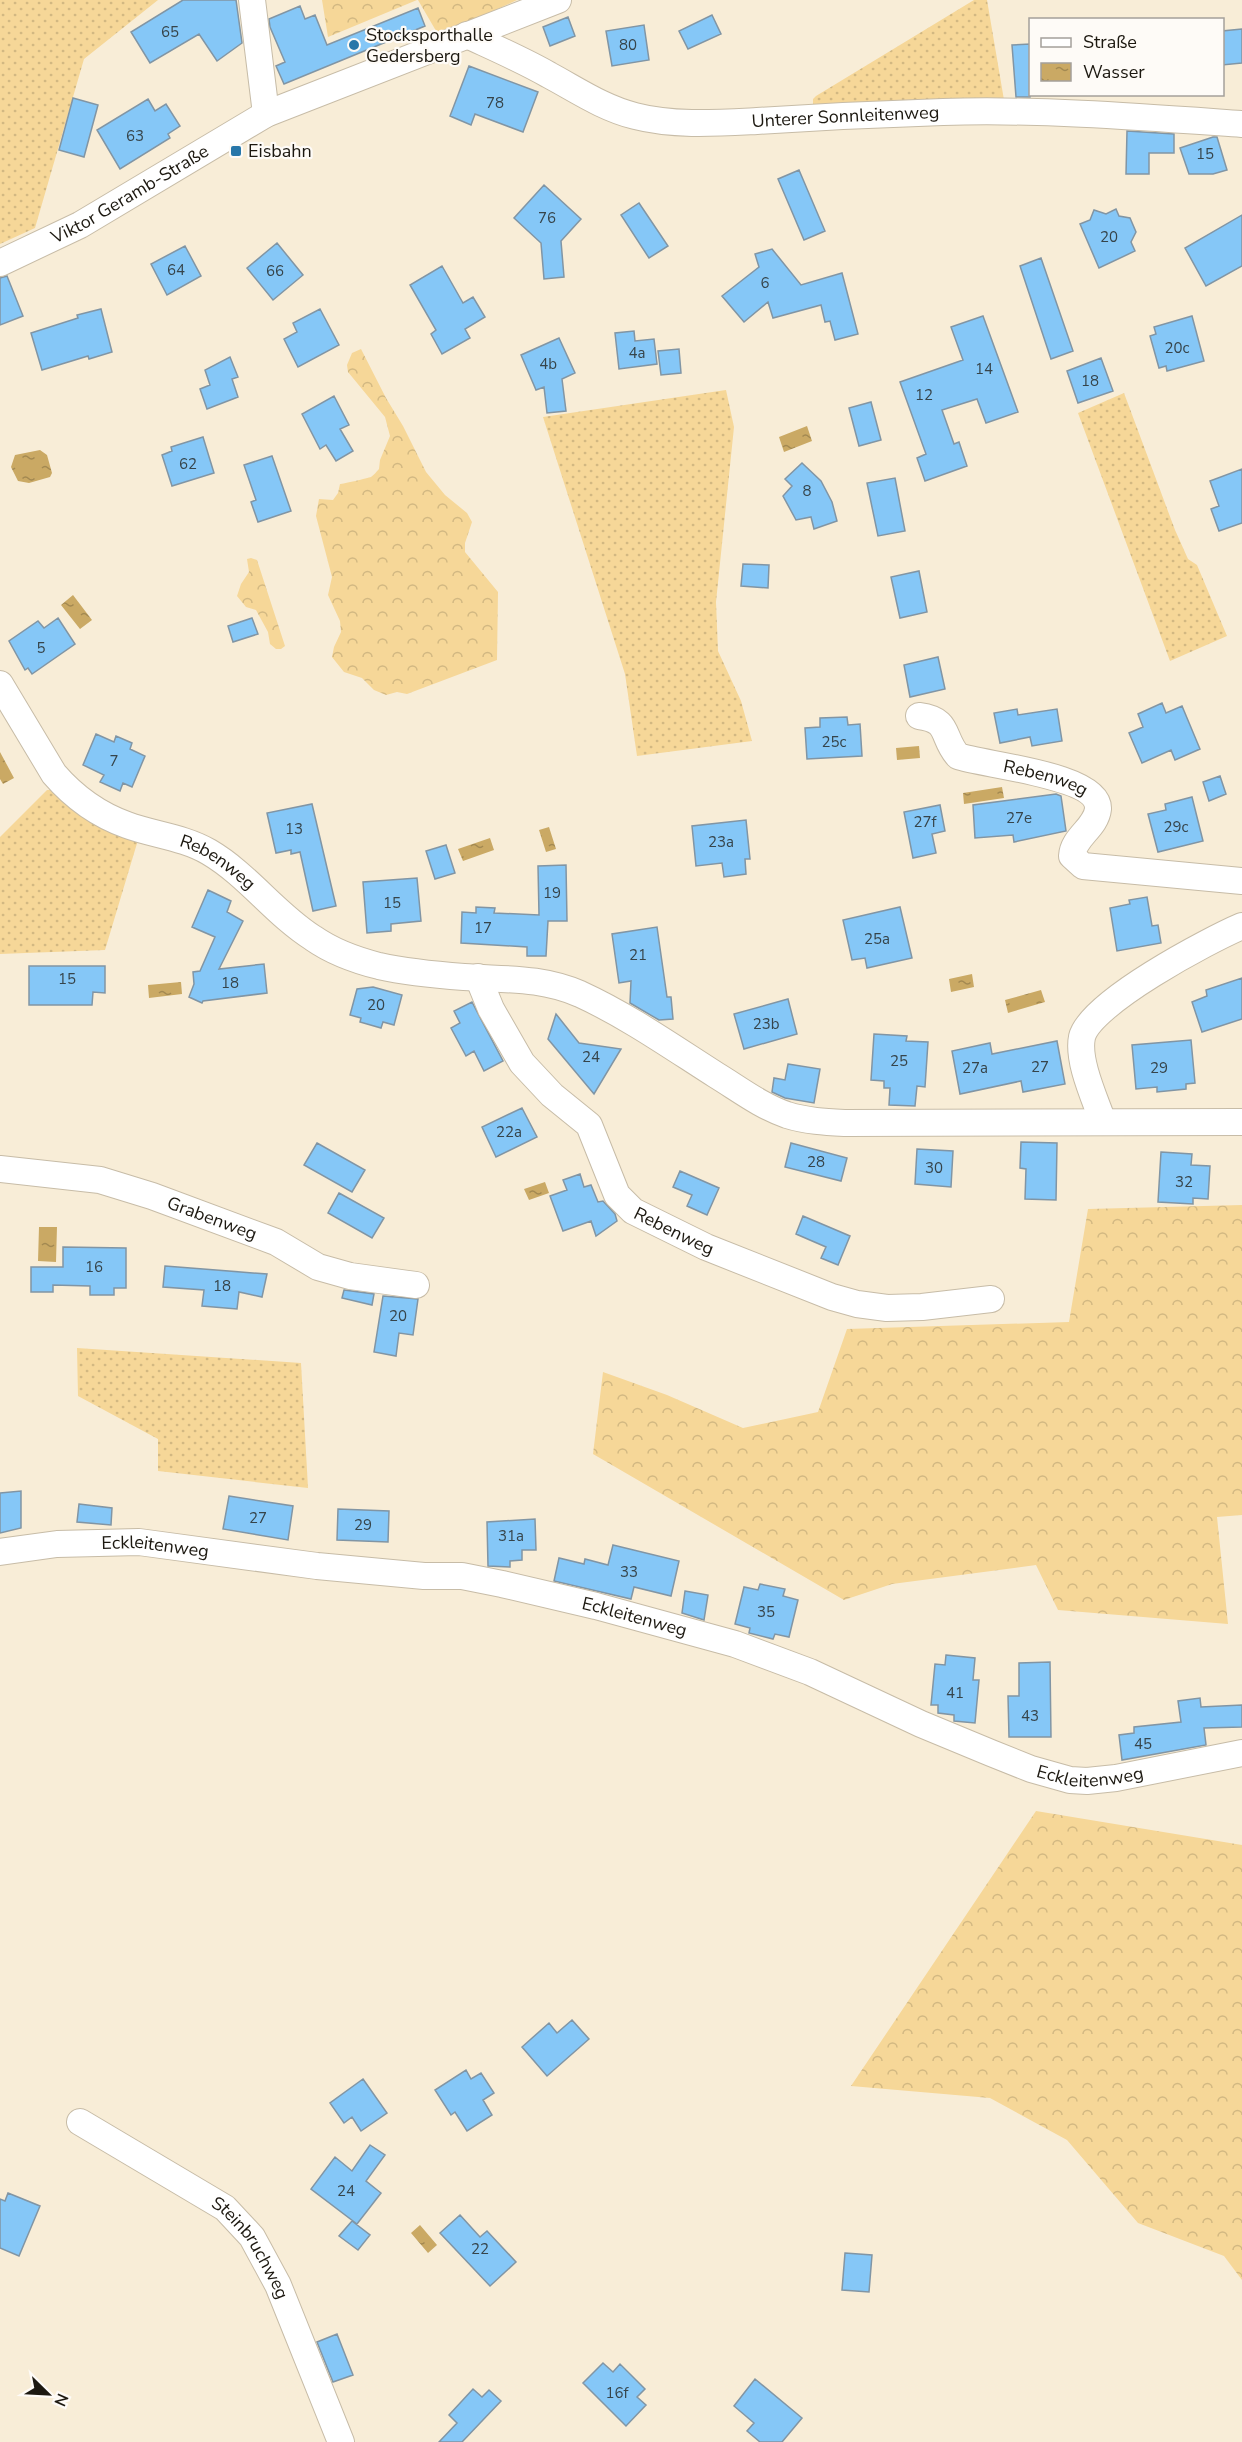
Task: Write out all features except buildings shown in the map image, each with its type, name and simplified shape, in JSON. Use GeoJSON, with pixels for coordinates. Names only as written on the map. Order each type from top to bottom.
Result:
{"type":"FeatureCollection","features":[{"type":"Feature","properties":{"kind":"street"},"geometry":{"type":"LineString","coordinates":[[252,0],[266,114]]}},
{"type":"Feature","properties":{"kind":"street","name":"Viktor Geramb-Straße"},"geometry":{"type":"LineString","coordinates":[[0,263],[80,225],[266,114],[558,0]]}},
{"type":"Feature","properties":{"kind":"street","name":"Unterer Sonnleitenweg"},"geometry":{"type":"LineString","coordinates":[[467,35],[546,73],[596,101],[620,111],[652,119],[679,122],[743,122],[1006,111],[1132,116],[1242,124]]}},
{"type":"Feature","properties":{"kind":"street","name":"Rebenweg"},"geometry":{"type":"LineString","coordinates":[[0,684],[54,774],[87,804],[127,825],[189,842],[207,851],[232,867],[312,938],[350,958],[381,966],[478,977],[531,979],[555,985],[581,995],[633,1023],[767,1106],[806,1120],[845,1124],[1242,1122]]}},
{"type":"Feature","properties":{"kind":"street","name":"Rebenweg"},"geometry":{"type":"LineString","coordinates":[[919,716],[932,718],[941,723],[952,749],[958,756],[1045,774],[1087,791],[1097,804],[1098,812],[1072,849],[1072,856],[1083,866],[1242,881]]}},
{"type":"Feature","properties":{"kind":"street"},"geometry":{"type":"LineString","coordinates":[[1103,1122],[1086,1070],[1082,1050],[1084,1030],[1106,1006],[1142,981],[1221,935],[1242,926]]}},
{"type":"Feature","properties":{"kind":"street","name":"Rebenweg"},"geometry":{"type":"LineString","coordinates":[[478,977],[491,1009],[522,1064],[552,1095],[589,1125],[617,1195],[633,1211],[706,1247],[832,1297],[857,1304],[887,1308],[922,1307],[991,1299]]}},
{"type":"Feature","properties":{"kind":"street","name":"Grabenweg"},"geometry":{"type":"LineString","coordinates":[[0,1169],[100,1180],[152,1196],[276,1242],[304,1261],[318,1267],[350,1276],[416,1285]]}},
{"type":"Feature","properties":{"kind":"street","name":"Eckleitenweg"},"geometry":{"type":"LineString","coordinates":[[0,1552],[57,1544],[139,1542],[317,1566],[424,1576],[462,1576],[502,1584],[596,1606],[735,1644],[810,1672],[921,1724],[1031,1770],[1071,1780],[1116,1778],[1242,1753]]}},
{"type":"Feature","properties":{"kind":"street","name":"Steinbruchweg"},"geometry":{"type":"LineString","coordinates":[[80,2122],[225,2208],[252,2237],[278,2285],[341,2442]]}},
{"type":"Feature","properties":{"kind":"green space"},"geometry":{"type":"Polygon","coordinates":[[[0,0],[158,0],[84,59],[35,228],[0,244],[0,0]]]}},
{"type":"Feature","properties":{"kind":"green space"},"geometry":{"type":"Polygon","coordinates":[[[322,0],[417,0],[328,37],[322,0]]]}},
{"type":"Feature","properties":{"kind":"green space"},"geometry":{"type":"Polygon","coordinates":[[[418,0],[517,0],[439,36],[418,0]]]}},
{"type":"Feature","properties":{"kind":"green space"},"geometry":{"type":"Polygon","coordinates":[[[974,0],[987,0],[1004,100],[813,105],[813,99],[816,96],[974,0]]]}},
{"type":"Feature","properties":{"kind":"green space"},"geometry":{"type":"Polygon","coordinates":[[[361,349],[426,472],[445,495],[467,513],[472,522],[465,543],[465,552],[498,592],[497,660],[407,694],[397,692],[386,695],[374,690],[362,678],[344,672],[332,657],[341,632],[340,621],[328,595],[332,577],[316,516],[319,499],[333,500],[340,484],[371,477],[379,469],[380,460],[390,436],[385,417],[348,372],[347,365],[352,353],[361,349]]]}},
{"type":"Feature","properties":{"kind":"green space"},"geometry":{"type":"Polygon","coordinates":[[[726,390],[734,427],[716,602],[718,651],[741,701],[752,741],[637,756],[625,674],[543,417],[726,390]]]}},
{"type":"Feature","properties":{"kind":"green space"},"geometry":{"type":"Polygon","coordinates":[[[1124,393],[1175,530],[1188,559],[1197,565],[1227,636],[1170,661],[1078,413],[1124,393]]]}},
{"type":"Feature","properties":{"kind":"green space"},"geometry":{"type":"Polygon","coordinates":[[[247,559],[257,560],[285,646],[281,649],[276,649],[270,644],[268,632],[256,610],[246,607],[237,596],[249,572],[247,559]]]}},
{"type":"Feature","properties":{"kind":"green space"},"geometry":{"type":"Polygon","coordinates":[[[47,790],[53,790],[138,840],[105,950],[0,954],[0,837],[47,790]]]}},
{"type":"Feature","properties":{"kind":"green space"},"geometry":{"type":"Polygon","coordinates":[[[1242,1205],[1242,1515],[1217,1517],[1228,1624],[1058,1610],[1036,1565],[892,1584],[844,1600],[593,1454],[603,1372],[667,1395],[743,1428],[818,1412],[847,1329],[1069,1322],[1088,1209],[1242,1205]]]}},
{"type":"Feature","properties":{"kind":"green space"},"geometry":{"type":"Polygon","coordinates":[[[77,1348],[301,1363],[308,1488],[158,1471],[158,1439],[78,1396],[77,1348]]]}},
{"type":"Feature","properties":{"kind":"green space"},"geometry":{"type":"Polygon","coordinates":[[[1036,1811],[1242,1845],[1242,2280],[1224,2256],[1138,2223],[1067,2140],[990,2098],[851,2086],[1036,1811]]]}},
{"type":"Feature","properties":{"kind":"water"},"geometry":{"type":"Polygon","coordinates":[[[807,426],[812,441],[784,452],[779,437],[807,426]]]}},
{"type":"Feature","properties":{"kind":"water"},"geometry":{"type":"Polygon","coordinates":[[[40,450],[47,455],[52,473],[50,477],[29,483],[18,481],[11,467],[15,455],[40,450]]]}},
{"type":"Feature","properties":{"kind":"water"},"geometry":{"type":"Polygon","coordinates":[[[73,595],[92,620],[80,629],[61,605],[73,595]]]}},
{"type":"Feature","properties":{"kind":"water"},"geometry":{"type":"Polygon","coordinates":[[[919,746],[920,758],[897,760],[896,748],[919,746]]]}},
{"type":"Feature","properties":{"kind":"water"},"geometry":{"type":"Polygon","coordinates":[[[0,752],[14,778],[3,784],[0,779],[0,752]]]}},
{"type":"Feature","properties":{"kind":"water"},"geometry":{"type":"Polygon","coordinates":[[[1002,787],[1004,798],[964,804],[963,793],[1002,787]]]}},
{"type":"Feature","properties":{"kind":"water"},"geometry":{"type":"Polygon","coordinates":[[[549,827],[556,849],[546,852],[539,830],[549,827]]]}},
{"type":"Feature","properties":{"kind":"water"},"geometry":{"type":"Polygon","coordinates":[[[490,838],[494,850],[463,861],[458,849],[490,838]]]}},
{"type":"Feature","properties":{"kind":"water"},"geometry":{"type":"Polygon","coordinates":[[[972,974],[974,987],[951,992],[949,979],[972,974]]]}},
{"type":"Feature","properties":{"kind":"water"},"geometry":{"type":"Polygon","coordinates":[[[181,982],[182,994],[149,998],[148,985],[181,982]]]}},
{"type":"Feature","properties":{"kind":"water"},"geometry":{"type":"Polygon","coordinates":[[[1041,990],[1045,1002],[1008,1013],[1005,1000],[1041,990]]]}},
{"type":"Feature","properties":{"kind":"water"},"geometry":{"type":"Polygon","coordinates":[[[545,1182],[549,1193],[529,1200],[524,1189],[545,1182]]]}},
{"type":"Feature","properties":{"kind":"water"},"geometry":{"type":"Polygon","coordinates":[[[39,1227],[57,1227],[56,1262],[38,1261],[39,1227]]]}},
{"type":"Feature","properties":{"kind":"water"},"geometry":{"type":"Polygon","coordinates":[[[420,2225],[437,2245],[428,2253],[411,2233],[420,2225]]]}},
{"type":"Feature","properties":{"kind":"place","name":"Stocksporthalle Gedersberg"},"geometry":{"type":"Point","coordinates":[354,45]}},
{"type":"Feature","properties":{"kind":"place","name":"Eisbahn"},"geometry":{"type":"Point","coordinates":[236,151]}}]}
